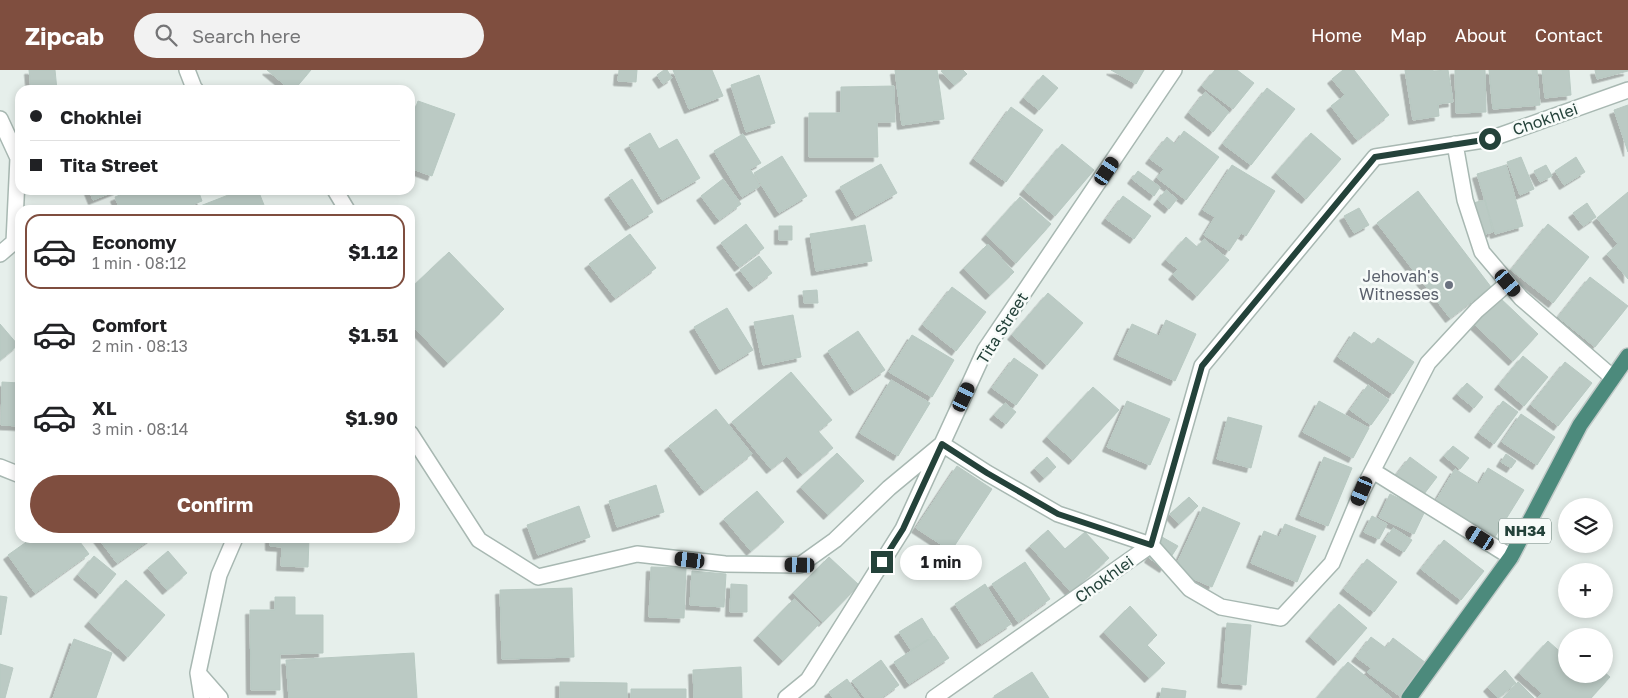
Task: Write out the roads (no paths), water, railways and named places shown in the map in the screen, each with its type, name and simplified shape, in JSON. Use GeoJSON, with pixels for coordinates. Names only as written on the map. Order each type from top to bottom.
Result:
{"type":"FeatureCollection","features":[{"type":"Feature","properties":{"kind":"highway","name":"NH34"},"geometry":{"type":"LineString","coordinates":[[1409,698],[1511,557],[1580,425],[1628,356]]}},
{"type":"Feature","properties":{"kind":"street"},"geometry":{"type":"LineString","coordinates":[[186,70],[193,85]]}},
{"type":"Feature","properties":{"kind":"street","name":"Tita Street"},"geometry":{"type":"LineString","coordinates":[[786,698],[808,680],[903,529],[985,350],[1174,70]]}},
{"type":"Feature","properties":{"kind":"street","name":"Chokhlei"},"geometry":{"type":"LineString","coordinates":[[934,698],[1151,545],[1202,366],[1375,157],[1490,139],[1628,90]]}},
{"type":"Feature","properties":{"kind":"street"},"geometry":{"type":"LineString","coordinates":[[0,119],[15,152]]}},
{"type":"Feature","properties":{"kind":"street"},"geometry":{"type":"LineString","coordinates":[[1455,144],[1465,200],[1482,252],[1521,298],[1612,377]]}},
{"type":"Feature","properties":{"kind":"street"},"geometry":{"type":"LineString","coordinates":[[0,254],[14,242],[15,221]]}},
{"type":"Feature","properties":{"kind":"street"},"geometry":{"type":"LineString","coordinates":[[415,441],[479,540],[538,577],[637,554],[725,564],[800,565],[835,540],[889,488],[942,444],[987,473],[1058,514],[1151,545],[1190,589],[1221,607],[1281,618],[1332,562],[1362,491],[1428,363],[1477,310],[1508,283]]}},
{"type":"Feature","properties":{"kind":"street"},"geometry":{"type":"LineString","coordinates":[[0,468],[15,472]]}},
{"type":"Feature","properties":{"kind":"street"},"geometry":{"type":"LineString","coordinates":[[1373,471],[1511,557]]}},
{"type":"Feature","properties":{"kind":"street"},"geometry":{"type":"LineString","coordinates":[[202,698],[198,673],[219,575],[233,543]]}},
{"type":"Feature","properties":{"kind":"street"},"geometry":{"type":"LineString","coordinates":[[198,673],[220,698]]}},
{"type":"Feature","properties":{"kind":"place","name":"Jehovah's Witnesses"},"geometry":{"type":"Point","coordinates":[1449,285]}}]}
